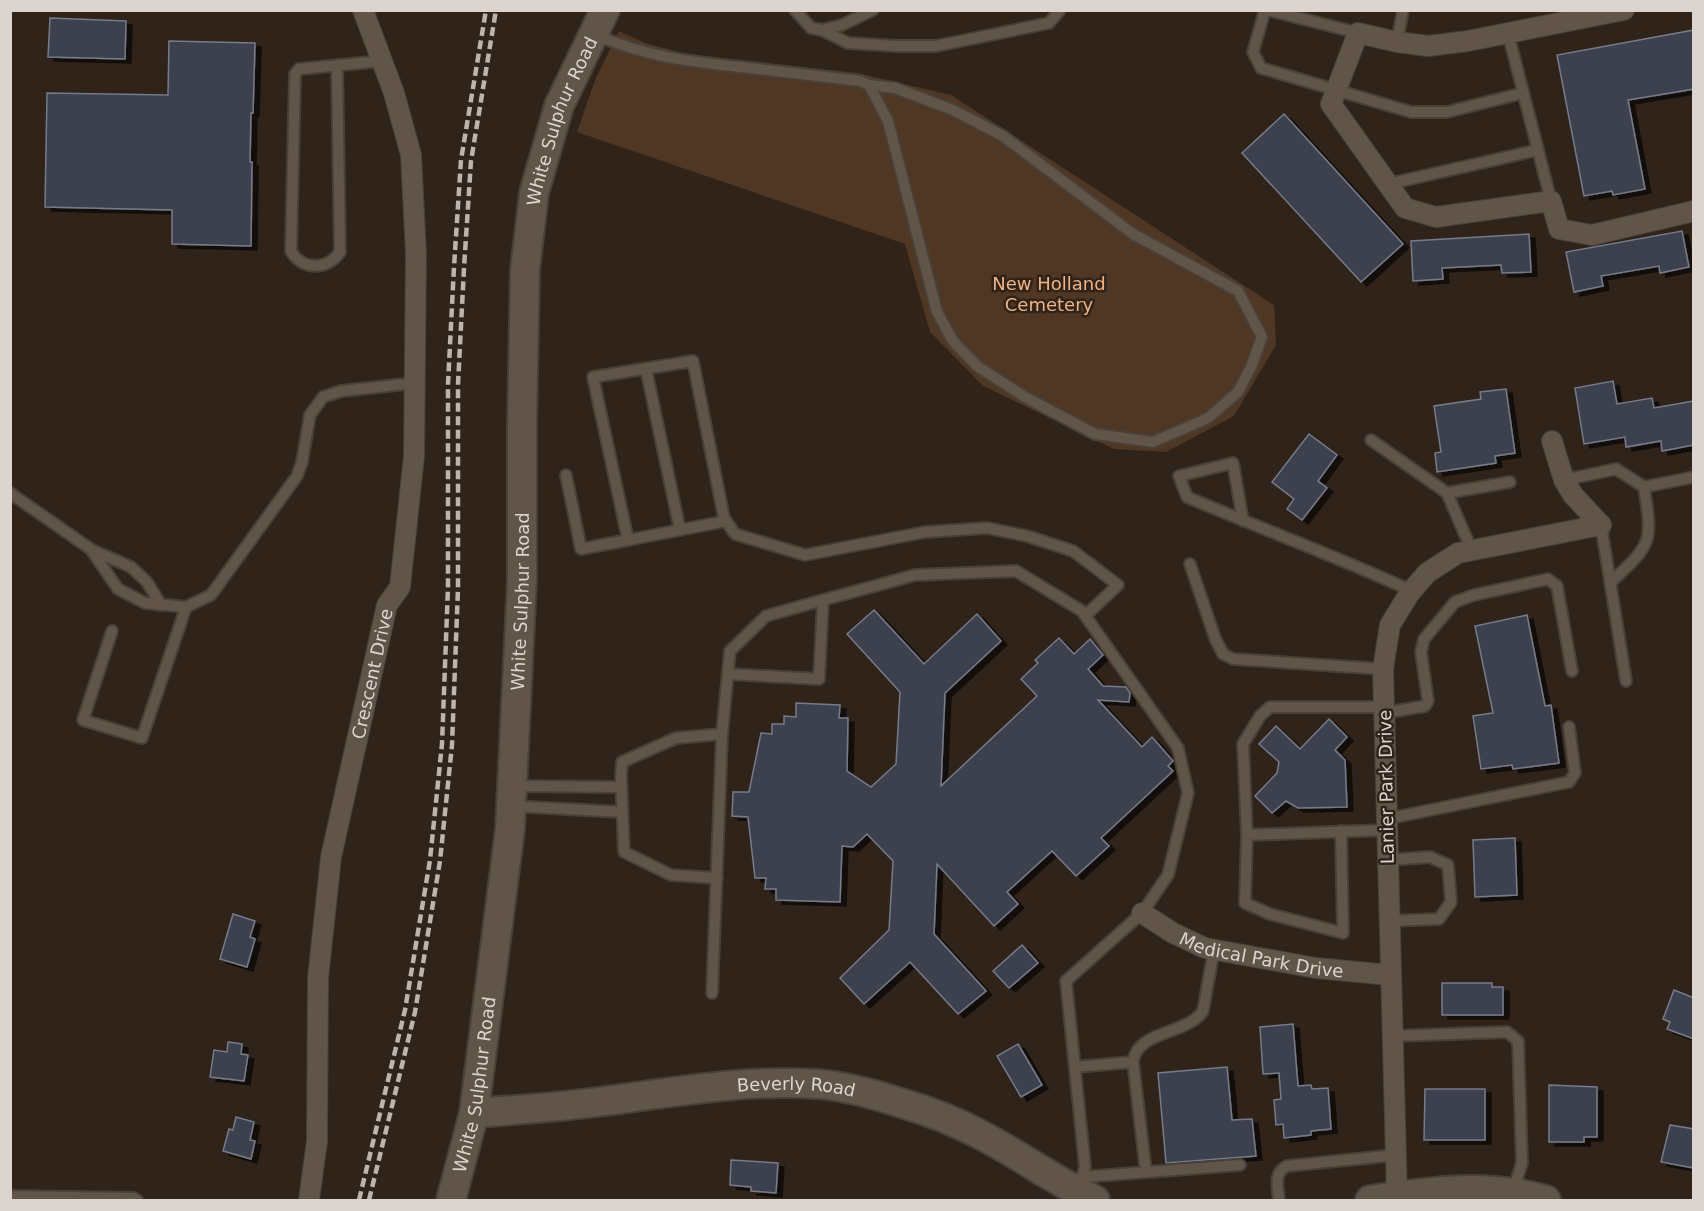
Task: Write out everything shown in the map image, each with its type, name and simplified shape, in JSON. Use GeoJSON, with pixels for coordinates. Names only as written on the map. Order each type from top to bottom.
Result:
{"type":"FeatureCollection","features":[{"type":"Feature","properties":{"kind":"street","name":"Crescent Drive"},"geometry":{"type":"LineString","coordinates":[[309,1200],[317,1141],[318,978],[331,857],[387,605],[400,587],[414,456],[416,254],[411,155],[382,61],[363,10]]}},
{"type":"Feature","properties":{"kind":"street"},"geometry":{"type":"LineString","coordinates":[[1624,10],[1428,46],[1358,33],[1331,104],[1405,208],[1436,217],[1551,201],[1558,229],[1592,235],[1694,211]]}},
{"type":"Feature","properties":{"kind":"street","name":"White Sulphur Road"},"geometry":{"type":"LineString","coordinates":[[451,1200],[474,1113],[512,796],[522,579],[525,270],[534,193],[559,106],[599,22]]}},
{"type":"Feature","properties":{"kind":"street"},"geometry":{"type":"LineString","coordinates":[[1552,441],[1564,480],[1573,495],[1600,525]]}},
{"type":"Feature","properties":{"kind":"street","name":"Lanier Park Drive"},"geometry":{"type":"LineString","coordinates":[[1384,1198],[1396,1155],[1383,669],[1390,624],[1427,573],[1458,553],[1600,525]]}},
{"type":"Feature","properties":{"kind":"street","name":"Medical Park Drive"},"geometry":{"type":"LineString","coordinates":[[1142,913],[1173,933],[1205,948],[1316,968],[1390,975]]}},
{"type":"Feature","properties":{"kind":"street","name":"Beverly Road"},"geometry":{"type":"LineString","coordinates":[[474,1113],[565,1106],[712,1088],[818,1084],[863,1092],[903,1103],[941,1118],[984,1136],[1085,1190]]}},
{"type":"Feature","properties":{"kind":"street"},"geometry":{"type":"LineString","coordinates":[[1384,1198],[1463,1189],[1546,1200]]}},
{"type":"Feature","properties":{"kind":"lane"},"geometry":{"type":"LineString","coordinates":[[795,10],[811,27],[848,43],[936,46],[1049,23],[1060,10]]}},
{"type":"Feature","properties":{"kind":"lane"},"geometry":{"type":"LineString","coordinates":[[822,30],[842,25],[873,10]]}},
{"type":"Feature","properties":{"kind":"lane"},"geometry":{"type":"LineString","coordinates":[[1358,33],[1266,10],[1253,52],[1261,68],[1411,112],[1447,112],[1523,93]]}},
{"type":"Feature","properties":{"kind":"lane"},"geometry":{"type":"LineString","coordinates":[[1397,42],[1403,10]]}},
{"type":"Feature","properties":{"kind":"lane"},"geometry":{"type":"LineString","coordinates":[[599,22],[625,48],[676,59],[860,81],[869,85],[895,88],[953,110],[1003,136],[1133,234],[1238,291],[1262,337],[1251,367],[1238,392],[1208,418],[1154,442],[1095,434],[1025,397],[977,366],[952,340],[937,312],[888,121],[869,85]]}},
{"type":"Feature","properties":{"kind":"lane"},"geometry":{"type":"LineString","coordinates":[[1508,33],[1551,201]]}},
{"type":"Feature","properties":{"kind":"lane"},"geometry":{"type":"LineString","coordinates":[[337,65],[340,252],[327,266],[302,264],[295,260],[291,251],[295,74],[299,69],[337,65],[382,61]]}},
{"type":"Feature","properties":{"kind":"lane"},"geometry":{"type":"LineString","coordinates":[[1388,184],[1538,150]]}},
{"type":"Feature","properties":{"kind":"lane"},"geometry":{"type":"LineString","coordinates":[[628,540],[593,377],[693,362],[726,521],[735,534],[805,555],[926,531],[987,528],[1027,536],[1073,551],[1118,585],[1086,615]]}},
{"type":"Feature","properties":{"kind":"lane"},"geometry":{"type":"LineString","coordinates":[[646,369],[680,530]]}},
{"type":"Feature","properties":{"kind":"lane"},"geometry":{"type":"LineString","coordinates":[[92,550],[118,589],[145,603],[186,607],[211,595],[297,476],[302,462],[310,415],[323,397],[340,391],[415,383]]}},
{"type":"Feature","properties":{"kind":"lane"},"geometry":{"type":"LineString","coordinates":[[1371,440],[1447,494],[1473,550]]}},
{"type":"Feature","properties":{"kind":"lane"},"geometry":{"type":"LineString","coordinates":[[1243,521],[1233,463],[1179,476],[1187,498],[1243,521],[1354,565],[1412,591]]}},
{"type":"Feature","properties":{"kind":"lane"},"geometry":{"type":"LineString","coordinates":[[1564,480],[1616,469],[1644,487],[1694,477]]}},
{"type":"Feature","properties":{"kind":"lane"},"geometry":{"type":"LineString","coordinates":[[566,475],[581,549],[726,521]]}},
{"type":"Feature","properties":{"kind":"lane"},"geometry":{"type":"LineString","coordinates":[[1447,494],[1510,482]]}},
{"type":"Feature","properties":{"kind":"lane"},"geometry":{"type":"LineString","coordinates":[[1610,583],[1634,560],[1647,540],[1648,518],[1644,487]]}},
{"type":"Feature","properties":{"kind":"lane"},"geometry":{"type":"LineString","coordinates":[[10,494],[92,550],[131,567],[147,582],[161,605]]}},
{"type":"Feature","properties":{"kind":"lane"},"geometry":{"type":"LineString","coordinates":[[1600,525],[1626,681]]}},
{"type":"Feature","properties":{"kind":"lane"},"geometry":{"type":"LineString","coordinates":[[1190,564],[1215,638],[1223,654],[1233,659],[1383,669]]}},
{"type":"Feature","properties":{"kind":"lane"},"geometry":{"type":"LineString","coordinates":[[712,993],[722,734],[730,651],[766,616],[823,600],[915,575],[1016,571],[1082,610],[1086,615],[1178,748],[1188,793],[1168,875],[1142,913],[1066,981],[1085,1167],[1085,1190],[1146,1172],[1240,1165]]}},
{"type":"Feature","properties":{"kind":"lane"},"geometry":{"type":"LineString","coordinates":[[1341,831],[1343,933],[1270,914],[1245,903],[1246,835],[1243,744],[1260,716],[1270,707],[1384,710],[1425,706],[1428,701],[1421,652],[1424,639],[1455,602],[1474,595],[1548,579],[1557,586],[1572,672]]}},
{"type":"Feature","properties":{"kind":"lane"},"geometry":{"type":"LineString","coordinates":[[728,674],[819,679],[823,600]]}},
{"type":"Feature","properties":{"kind":"lane"},"geometry":{"type":"LineString","coordinates":[[112,631],[83,720],[142,738],[186,607]]}},
{"type":"Feature","properties":{"kind":"lane"},"geometry":{"type":"LineString","coordinates":[[1246,835],[1341,831],[1387,824],[1569,782],[1575,773],[1569,727]]}},
{"type":"Feature","properties":{"kind":"lane"},"geometry":{"type":"LineString","coordinates":[[717,878],[671,875],[624,852],[621,787],[622,762],[676,738],[722,734]]}},
{"type":"Feature","properties":{"kind":"lane"},"geometry":{"type":"LineString","coordinates":[[512,796],[621,787]]}},
{"type":"Feature","properties":{"kind":"lane"},"geometry":{"type":"LineString","coordinates":[[512,796],[622,812]]}},
{"type":"Feature","properties":{"kind":"lane"},"geometry":{"type":"LineString","coordinates":[[1387,860],[1430,857],[1448,865],[1451,902],[1439,919],[1389,921]]}},
{"type":"Feature","properties":{"kind":"lane"},"geometry":{"type":"LineString","coordinates":[[1146,1172],[1133,1062],[1137,1050],[1147,1041],[1197,1019],[1203,1011],[1214,949]]}},
{"type":"Feature","properties":{"kind":"lane"},"geometry":{"type":"LineString","coordinates":[[1392,1036],[1507,1032],[1518,1041],[1522,1162],[1512,1197]]}},
{"type":"Feature","properties":{"kind":"lane"},"geometry":{"type":"LineString","coordinates":[[1075,1067],[1133,1062]]}},
{"type":"Feature","properties":{"kind":"lane"},"geometry":{"type":"LineString","coordinates":[[1280,1200],[1277,1176],[1282,1168],[1287,1166],[1396,1155]]}},
{"type":"Feature","properties":{"kind":"lane"},"geometry":{"type":"LineString","coordinates":[[10,1196],[57,1199],[133,1198],[137,1200]]}},
{"type":"Feature","properties":{"kind":"green space","name":"New Holland Cemetery"},"geometry":{"type":"Polygon","coordinates":[[[619,31],[645,43],[686,54],[857,73],[951,95],[1274,305],[1276,345],[1234,416],[1166,452],[1114,449],[983,386],[930,332],[905,244],[577,132],[595,80],[619,31]]]}},
{"type":"Feature","properties":{"kind":"building"},"geometry":{"type":"Polygon","coordinates":[[[50,18],[126,21],[125,59],[48,57],[50,18]]]}},
{"type":"Feature","properties":{"kind":"building"},"geometry":{"type":"Polygon","coordinates":[[[1694,30],[1694,89],[1628,100],[1645,189],[1613,195],[1612,191],[1584,196],[1557,55],[1694,30]]]}},
{"type":"Feature","properties":{"kind":"building"},"geometry":{"type":"Polygon","coordinates":[[[169,41],[255,43],[250,162],[252,162],[251,246],[172,244],[172,210],[45,207],[47,93],[168,95],[169,41]]]}},
{"type":"Feature","properties":{"kind":"building"},"geometry":{"type":"Polygon","coordinates":[[[1284,114],[1403,244],[1361,282],[1242,153],[1284,114]]]}},
{"type":"Feature","properties":{"kind":"building"},"geometry":{"type":"Polygon","coordinates":[[[1682,231],[1689,267],[1660,273],[1659,266],[1601,276],[1603,286],[1574,292],[1566,252],[1682,231]]]}},
{"type":"Feature","properties":{"kind":"building"},"geometry":{"type":"Polygon","coordinates":[[[1529,234],[1531,272],[1502,273],[1501,265],[1442,268],[1443,279],[1413,281],[1411,241],[1529,234]]]}},
{"type":"Feature","properties":{"kind":"building"},"geometry":{"type":"Polygon","coordinates":[[[1613,381],[1617,404],[1652,398],[1654,408],[1694,401],[1694,445],[1662,451],[1661,441],[1626,447],[1625,437],[1584,444],[1575,388],[1613,381]]]}},
{"type":"Feature","properties":{"kind":"building"},"geometry":{"type":"Polygon","coordinates":[[[1506,389],[1515,453],[1495,456],[1496,463],[1437,472],[1435,453],[1441,452],[1434,406],[1481,399],[1480,392],[1506,389]]]}},
{"type":"Feature","properties":{"kind":"building"},"geometry":{"type":"Polygon","coordinates":[[[1309,434],[1337,455],[1318,481],[1327,488],[1302,520],[1287,509],[1294,499],[1272,482],[1309,434]]]}},
{"type":"Feature","properties":{"kind":"building"},"geometry":{"type":"Polygon","coordinates":[[[874,610],[924,664],[977,614],[1001,641],[945,693],[941,786],[1037,696],[1021,679],[1038,663],[1035,660],[1059,638],[1074,654],[1090,639],[1103,655],[1088,669],[1103,686],[1126,687],[1130,693],[1129,702],[1098,700],[1142,747],[1152,737],[1173,761],[1168,766],[1173,771],[1101,838],[1109,846],[1076,876],[1052,851],[1007,892],[1018,904],[994,926],[937,864],[934,934],[986,991],[958,1014],[910,962],[864,1004],[840,978],[889,930],[893,861],[867,834],[853,847],[842,846],[840,902],[776,900],[776,889],[765,889],[766,878],[755,878],[748,817],[732,816],[733,792],[749,792],[761,733],[772,734],[772,724],[784,724],[784,716],[796,717],[796,703],[840,705],[839,718],[848,718],[847,771],[871,787],[896,764],[900,692],[847,634],[874,610]]]}},
{"type":"Feature","properties":{"kind":"building"},"geometry":{"type":"Polygon","coordinates":[[[1527,615],[1545,706],[1551,705],[1559,763],[1513,769],[1512,765],[1481,769],[1473,716],[1493,713],[1475,626],[1527,615]]]}},
{"type":"Feature","properties":{"kind":"building"},"geometry":{"type":"Polygon","coordinates":[[[1329,719],[1347,737],[1335,750],[1345,760],[1347,807],[1298,808],[1286,801],[1272,813],[1255,796],[1277,773],[1279,762],[1259,744],[1276,726],[1300,749],[1329,719]]]}},
{"type":"Feature","properties":{"kind":"building"},"geometry":{"type":"Polygon","coordinates":[[[1515,838],[1517,895],[1475,897],[1473,840],[1515,838]]]}},
{"type":"Feature","properties":{"kind":"building"},"geometry":{"type":"Polygon","coordinates":[[[233,914],[255,921],[250,937],[255,939],[247,967],[220,959],[233,914]]]}},
{"type":"Feature","properties":{"kind":"building"},"geometry":{"type":"Polygon","coordinates":[[[1022,945],[1038,963],[1009,988],[993,971],[1022,945]]]}},
{"type":"Feature","properties":{"kind":"building"},"geometry":{"type":"Polygon","coordinates":[[[1442,983],[1492,983],[1492,987],[1503,987],[1503,1015],[1442,1015],[1442,983]]]}},
{"type":"Feature","properties":{"kind":"building"},"geometry":{"type":"Polygon","coordinates":[[[1674,990],[1694,998],[1694,1039],[1667,1029],[1670,1022],[1663,1019],[1674,990]]]}},
{"type":"Feature","properties":{"kind":"building"},"geometry":{"type":"Polygon","coordinates":[[[1293,1024],[1298,1086],[1311,1085],[1312,1089],[1328,1088],[1331,1129],[1311,1131],[1311,1135],[1284,1138],[1283,1124],[1276,1125],[1274,1100],[1281,1099],[1279,1073],[1263,1074],[1260,1027],[1293,1024]]]}},
{"type":"Feature","properties":{"kind":"building"},"geometry":{"type":"Polygon","coordinates":[[[228,1042],[242,1044],[241,1054],[248,1055],[244,1081],[210,1077],[214,1050],[227,1052],[228,1042]]]}},
{"type":"Feature","properties":{"kind":"building"},"geometry":{"type":"Polygon","coordinates":[[[1018,1044],[1042,1085],[1021,1097],[997,1056],[1018,1044]]]}},
{"type":"Feature","properties":{"kind":"building"},"geometry":{"type":"Polygon","coordinates":[[[1227,1067],[1232,1120],[1252,1119],[1256,1156],[1166,1163],[1158,1073],[1227,1067]]]}},
{"type":"Feature","properties":{"kind":"building"},"geometry":{"type":"Polygon","coordinates":[[[1549,1085],[1597,1087],[1597,1137],[1584,1137],[1584,1142],[1549,1142],[1549,1085]]]}},
{"type":"Feature","properties":{"kind":"building"},"geometry":{"type":"Polygon","coordinates":[[[1425,1089],[1485,1089],[1485,1140],[1424,1140],[1425,1089]]]}},
{"type":"Feature","properties":{"kind":"building"},"geometry":{"type":"Polygon","coordinates":[[[236,1117],[254,1122],[250,1140],[255,1141],[251,1159],[223,1151],[229,1129],[233,1130],[236,1117]]]}},
{"type":"Feature","properties":{"kind":"building"},"geometry":{"type":"Polygon","coordinates":[[[1670,1125],[1694,1129],[1694,1168],[1661,1162],[1670,1125]]]}},
{"type":"Feature","properties":{"kind":"building"},"geometry":{"type":"Polygon","coordinates":[[[731,1160],[778,1163],[776,1193],[751,1191],[751,1187],[730,1185],[731,1160]]]}},
{"type":"Feature","properties":{"kind":"railway"},"geometry":{"type":"LineString","coordinates":[[359,1200],[405,1010],[430,860],[442,744],[448,587],[448,384],[461,160],[486,10]]}},
{"type":"Feature","properties":{"kind":"railway"},"geometry":{"type":"LineString","coordinates":[[369,1200],[415,1012],[440,861],[452,745],[458,588],[458,384],[471,161],[496,10]]}}]}
